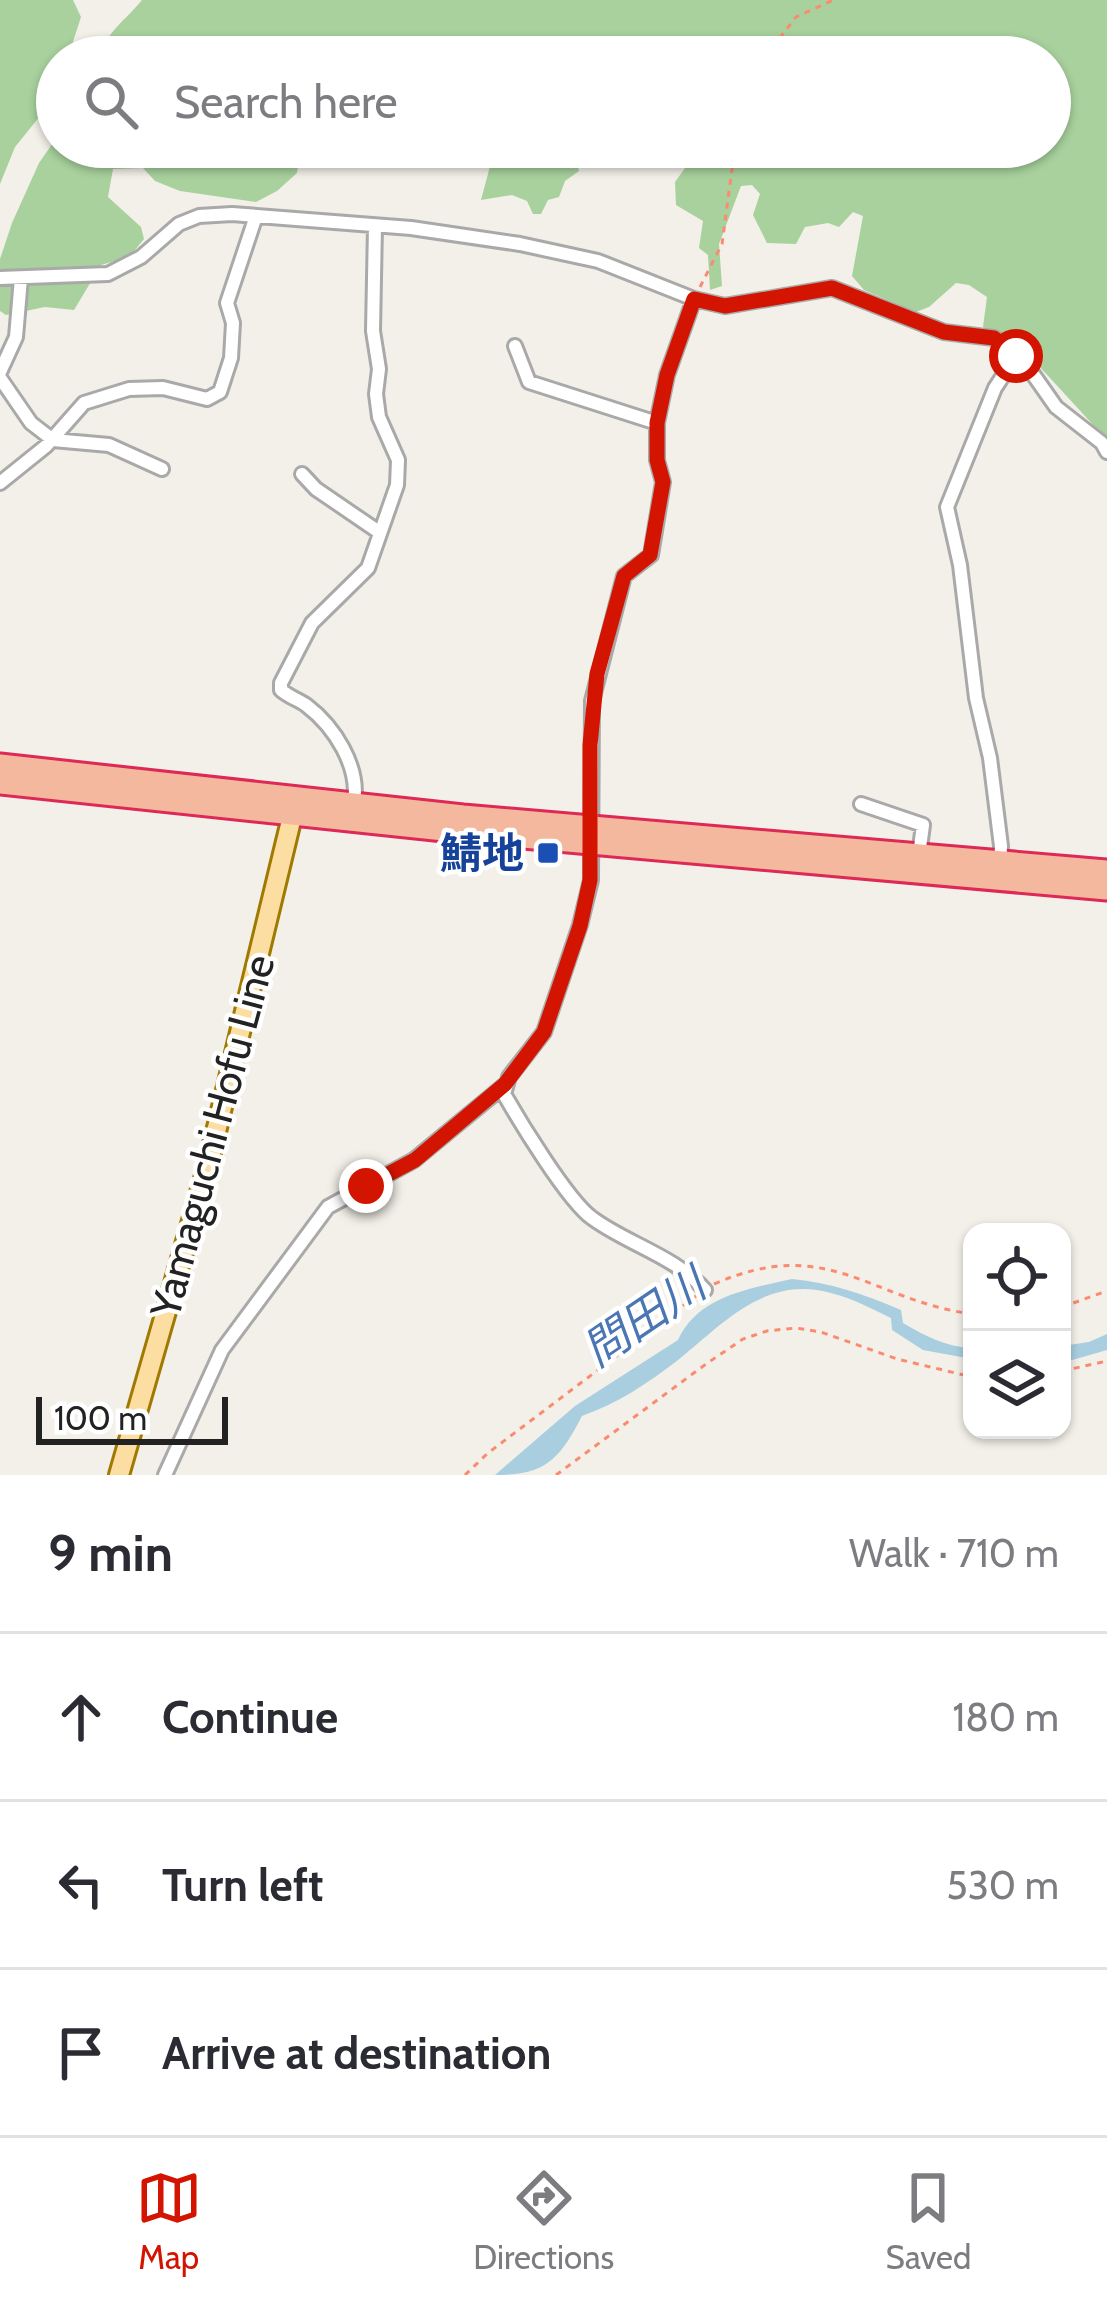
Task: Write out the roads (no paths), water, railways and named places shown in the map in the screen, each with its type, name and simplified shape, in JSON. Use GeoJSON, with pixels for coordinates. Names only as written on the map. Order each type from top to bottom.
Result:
{"type":"FeatureCollection","features":[{"type":"Feature","properties":{"kind":"highway"},"geometry":{"type":"LineString","coordinates":[[0,765],[296,805],[354,803],[592,834],[919,855],[1107,890]]}},
{"type":"Feature","properties":{"kind":"highway"},"geometry":{"type":"LineString","coordinates":[[0,783],[296,805],[999,871],[1107,872]]}},
{"type":"Feature","properties":{"kind":"main road","name":"Yamaguchi Hofu Line"},"geometry":{"type":"LineString","coordinates":[[119,1475],[208,1165],[296,805]]}},
{"type":"Feature","properties":{"kind":"street"},"geometry":{"type":"LineString","coordinates":[[0,278],[108,274],[141,256],[179,224],[199,216],[256,216],[520,244],[578,256],[725,306],[832,288],[944,332],[994,338],[1016,356],[1056,407],[1107,452]]}},
{"type":"Feature","properties":{"kind":"street"},"geometry":{"type":"LineString","coordinates":[[0,483],[53,440],[84,403],[129,389],[163,388],[207,399],[220,392],[231,358],[233,323],[227,303],[256,216]]}},
{"type":"Feature","properties":{"kind":"street"},"geometry":{"type":"LineString","coordinates":[[354,803],[356,778],[344,750],[307,706],[281,690],[281,683],[312,622],[368,568],[397,485],[398,460],[379,417],[376,394],[375,226]]}},
{"type":"Feature","properties":{"kind":"street"},"geometry":{"type":"LineString","coordinates":[[21,278],[16,337],[0,375],[31,423],[53,440],[109,445],[162,469]]}},
{"type":"Feature","properties":{"kind":"street"},"geometry":{"type":"LineString","coordinates":[[165,1475],[222,1350],[328,1207],[415,1160],[505,1084],[544,1032],[580,926],[590,880],[592,701],[624,576],[650,555],[663,482],[657,460],[657,423],[667,375],[694,299]]}},
{"type":"Feature","properties":{"kind":"street"},"geometry":{"type":"LineString","coordinates":[[515,346],[529,382],[657,423]]}},
{"type":"Feature","properties":{"kind":"street"},"geometry":{"type":"LineString","coordinates":[[999,871],[987,735],[976,698],[960,565],[947,507],[995,388],[1016,356]]}},
{"type":"Feature","properties":{"kind":"street"},"geometry":{"type":"LineString","coordinates":[[302,474],[316,489],[380,532]]}},
{"type":"Feature","properties":{"kind":"street"},"geometry":{"type":"LineString","coordinates":[[861,804],[923,825],[919,855]]}},
{"type":"Feature","properties":{"kind":"street"},"geometry":{"type":"LineString","coordinates":[[505,1084],[506,1099],[578,1206],[689,1275],[705,1290]]}},
{"type":"Feature","properties":{"kind":"water"},"geometry":{"type":"Polygon","coordinates":[[[792,1279],[847,1290],[901,1310],[903,1323],[963,1347],[963,1357],[923,1350],[892,1330],[891,1318],[847,1298],[807,1289],[786,1291],[747,1306],[643,1385],[582,1416],[549,1462],[527,1472],[495,1475],[575,1406],[678,1340],[698,1313],[742,1291],[792,1279]]]}},
{"type":"Feature","properties":{"kind":"water"},"geometry":{"type":"Polygon","coordinates":[[[1107,1334],[1107,1350],[1071,1360],[1071,1345],[1107,1334]]]}},
{"type":"Feature","properties":{"kind":"place","name":"鯖地"},"geometry":{"type":"Point","coordinates":[548,853]}},
{"type":"Feature","properties":{"kind":"water label","name":"問田川"},"geometry":{"type":"Point","coordinates":[644,1317]}}]}
